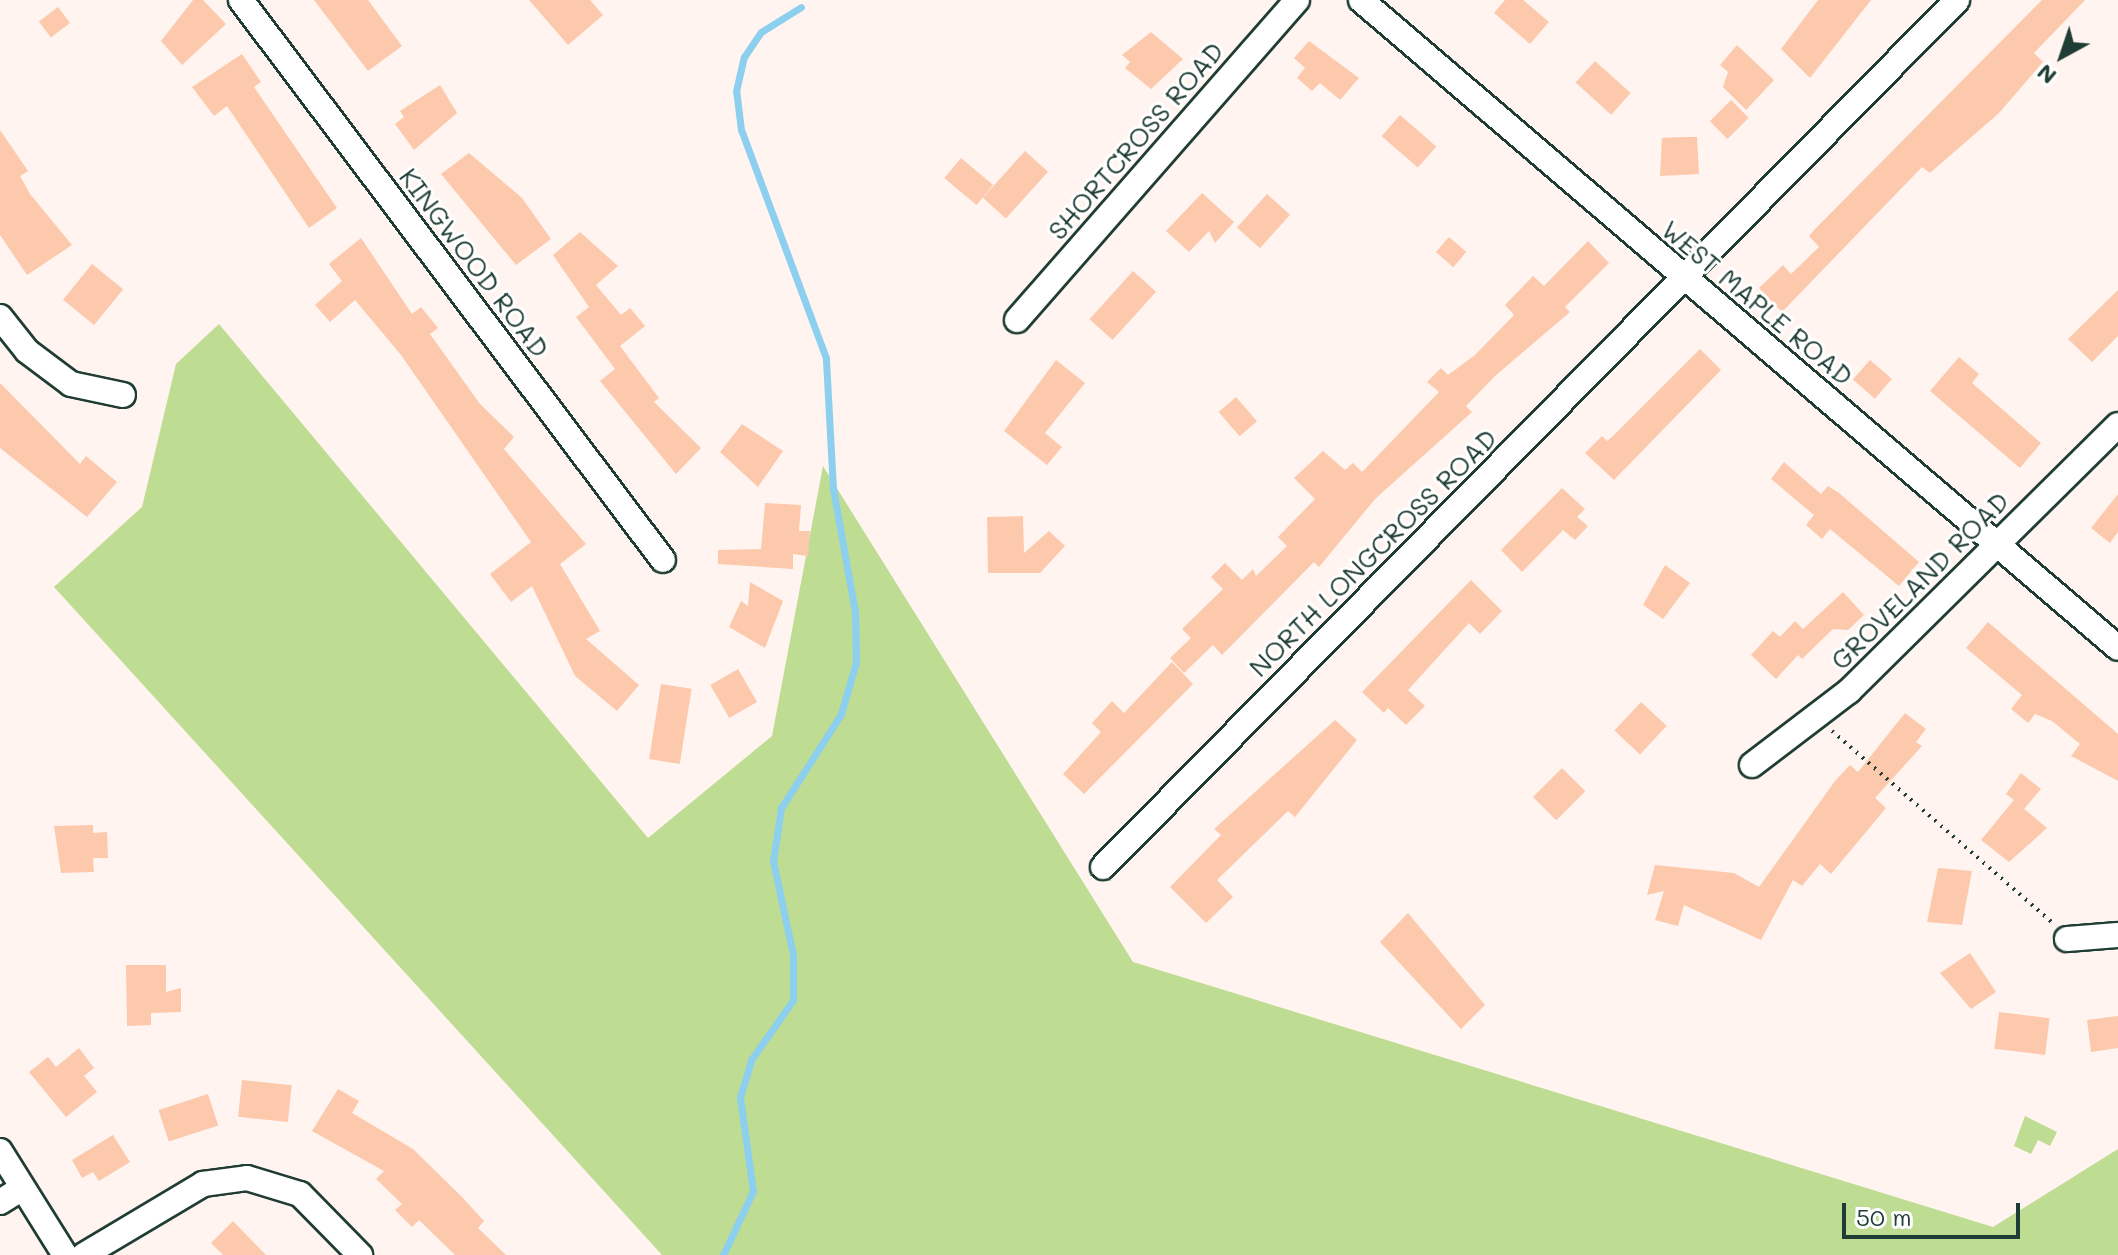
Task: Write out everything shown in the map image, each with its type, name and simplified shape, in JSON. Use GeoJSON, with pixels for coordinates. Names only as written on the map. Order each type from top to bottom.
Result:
{"type":"FeatureCollection","features":[{"type":"Feature","properties":{"kind":"street","name":"KINGWOOD ROAD"},"geometry":{"type":"LineString","coordinates":[[241,0],[663,560]]}},
{"type":"Feature","properties":{"kind":"street","name":"SHORTCROSS ROAD"},"geometry":{"type":"LineString","coordinates":[[1017,320],[1297,0]]}},
{"type":"Feature","properties":{"kind":"street","name":"WEST MAPLE ROAD"},"geometry":{"type":"LineString","coordinates":[[1361,0],[1682,278],[1998,543],[2118,648]]}},
{"type":"Feature","properties":{"kind":"street","name":"NORTH LONGCROSS ROAD"},"geometry":{"type":"LineString","coordinates":[[1103,867],[1957,0]]}},
{"type":"Feature","properties":{"kind":"street"},"geometry":{"type":"LineString","coordinates":[[0,317],[27,351],[71,384],[123,395]]}},
{"type":"Feature","properties":{"kind":"street","name":"GROVELAND ROAD"},"geometry":{"type":"LineString","coordinates":[[1752,765],[1816,718],[2118,425]]}},
{"type":"Feature","properties":{"kind":"street"},"geometry":{"type":"LineString","coordinates":[[2067,939],[2118,935]]}},
{"type":"Feature","properties":{"kind":"street"},"geometry":{"type":"LineString","coordinates":[[0,1151],[10,1196],[65,1255]]}},
{"type":"Feature","properties":{"kind":"street"},"geometry":{"type":"LineString","coordinates":[[84,1255],[203,1184],[247,1178],[300,1194],[360,1255]]}},
{"type":"Feature","properties":{"kind":"path"},"geometry":{"type":"LineString","coordinates":[[1816,718],[2067,939]]}},
{"type":"Feature","properties":{"kind":"green space"},"geometry":{"type":"Polygon","coordinates":[[[219,324],[648,838],[772,736],[823,466],[1133,962],[1993,1227],[2118,1149],[2118,1255],[662,1255],[54,587],[142,507],[176,364],[219,324]]]}},
{"type":"Feature","properties":{"kind":"green space"},"geometry":{"type":"Polygon","coordinates":[[[2025,1116],[2057,1132],[2050,1146],[2038,1140],[2031,1154],[2014,1146],[2025,1116]]]}},
{"type":"Feature","properties":{"kind":"building"},"geometry":{"type":"Polygon","coordinates":[[[193,0],[203,0],[226,24],[182,65],[161,41],[193,0]]]}},
{"type":"Feature","properties":{"kind":"building"},"geometry":{"type":"Polygon","coordinates":[[[314,0],[368,0],[402,46],[368,71],[314,0]]]}},
{"type":"Feature","properties":{"kind":"building"},"geometry":{"type":"Polygon","coordinates":[[[529,0],[590,0],[603,15],[568,45],[529,0]]]}},
{"type":"Feature","properties":{"kind":"building"},"geometry":{"type":"Polygon","coordinates":[[[1505,0],[1523,0],[1549,22],[1530,44],[1494,13],[1505,0]]]}},
{"type":"Feature","properties":{"kind":"building"},"geometry":{"type":"Polygon","coordinates":[[[1818,0],[1871,0],[1810,78],[1781,49],[1818,0]]]}},
{"type":"Feature","properties":{"kind":"building"},"geometry":{"type":"Polygon","coordinates":[[[2042,0],[2085,0],[2034,53],[2043,62],[1999,113],[1930,173],[1922,167],[1782,312],[1759,288],[1783,265],[1791,274],[1819,247],[1809,236],[1815,229],[2042,0]]]}},
{"type":"Feature","properties":{"kind":"building"},"geometry":{"type":"Polygon","coordinates":[[[58,7],[70,23],[51,37],[39,21],[58,7]]]}},
{"type":"Feature","properties":{"kind":"building"},"geometry":{"type":"Polygon","coordinates":[[[1151,32],[1183,59],[1151,89],[1125,68],[1130,62],[1122,55],[1151,32]]]}},
{"type":"Feature","properties":{"kind":"building"},"geometry":{"type":"Polygon","coordinates":[[[1309,41],[1359,78],[1340,100],[1320,83],[1312,91],[1297,78],[1305,68],[1294,58],[1309,41]]]}},
{"type":"Feature","properties":{"kind":"building"},"geometry":{"type":"Polygon","coordinates":[[[1737,45],[1774,80],[1746,110],[1723,87],[1728,72],[1720,65],[1737,45]]]}},
{"type":"Feature","properties":{"kind":"building"},"geometry":{"type":"Polygon","coordinates":[[[242,54],[261,82],[254,87],[337,208],[309,228],[227,106],[214,116],[192,87],[242,54]]]}},
{"type":"Feature","properties":{"kind":"building"},"geometry":{"type":"Polygon","coordinates":[[[1595,61],[1631,93],[1611,115],[1576,83],[1595,61]]]}},
{"type":"Feature","properties":{"kind":"building"},"geometry":{"type":"Polygon","coordinates":[[[440,85],[457,113],[414,150],[395,124],[404,117],[400,111],[440,85]]]}},
{"type":"Feature","properties":{"kind":"building"},"geometry":{"type":"Polygon","coordinates":[[[1731,100],[1749,118],[1727,139],[1710,121],[1731,100]]]}},
{"type":"Feature","properties":{"kind":"building"},"geometry":{"type":"Polygon","coordinates":[[[1400,115],[1436,146],[1418,168],[1382,136],[1400,115]]]}},
{"type":"Feature","properties":{"kind":"building"},"geometry":{"type":"Polygon","coordinates":[[[0,130],[28,171],[20,176],[30,194],[72,245],[27,275],[0,235],[0,130]]]}},
{"type":"Feature","properties":{"kind":"building"},"geometry":{"type":"Polygon","coordinates":[[[1697,137],[1699,174],[1660,176],[1662,138],[1697,137]]]}},
{"type":"Feature","properties":{"kind":"building"},"geometry":{"type":"Polygon","coordinates":[[[1025,151],[1048,172],[1006,219],[983,198],[1025,151]]]}},
{"type":"Feature","properties":{"kind":"building"},"geometry":{"type":"Polygon","coordinates":[[[469,153],[522,198],[551,239],[516,265],[441,174],[469,153]]]}},
{"type":"Feature","properties":{"kind":"building"},"geometry":{"type":"Polygon","coordinates":[[[961,158],[993,185],[976,205],[944,178],[961,158]]]}},
{"type":"Feature","properties":{"kind":"building"},"geometry":{"type":"Polygon","coordinates":[[[1202,193],[1234,222],[1215,243],[1209,231],[1189,252],[1166,231],[1202,193]]]}},
{"type":"Feature","properties":{"kind":"building"},"geometry":{"type":"Polygon","coordinates":[[[1267,194],[1290,215],[1260,248],[1237,227],[1267,194]]]}},
{"type":"Feature","properties":{"kind":"building"},"geometry":{"type":"Polygon","coordinates":[[[580,232],[618,266],[596,285],[621,315],[630,308],[645,326],[620,346],[659,398],[654,402],[701,448],[676,474],[600,381],[615,369],[576,317],[589,307],[553,255],[580,232]]]}},
{"type":"Feature","properties":{"kind":"building"},"geometry":{"type":"Polygon","coordinates":[[[1449,237],[1466,252],[1453,267],[1436,252],[1449,237]]]}},
{"type":"Feature","properties":{"kind":"building"},"geometry":{"type":"Polygon","coordinates":[[[361,238],[412,314],[421,307],[438,328],[430,334],[480,404],[514,437],[504,449],[586,544],[560,564],[600,631],[586,639],[639,685],[617,711],[575,676],[532,586],[511,602],[490,574],[531,542],[401,355],[355,300],[330,322],[315,305],[342,281],[329,264],[361,238]]]}},
{"type":"Feature","properties":{"kind":"building"},"geometry":{"type":"Polygon","coordinates":[[[1588,241],[1609,263],[1565,307],[1570,312],[1495,376],[1466,406],[1472,412],[1375,499],[1319,567],[1314,562],[1222,655],[1213,645],[1184,673],[1170,658],[1191,638],[1182,629],[1223,589],[1211,577],[1225,563],[1242,580],[1253,569],[1256,576],[1287,546],[1278,537],[1315,499],[1294,478],[1323,451],[1345,470],[1353,463],[1362,472],[1439,392],[1427,382],[1441,368],[1448,375],[1475,355],[1514,315],[1505,305],[1533,276],[1544,286],[1588,241]]]}},
{"type":"Feature","properties":{"kind":"building"},"geometry":{"type":"Polygon","coordinates":[[[92,264],[123,289],[94,325],[63,300],[92,264]]]}},
{"type":"Feature","properties":{"kind":"building"},"geometry":{"type":"Polygon","coordinates":[[[1133,271],[1156,292],[1113,340],[1090,319],[1133,271]]]}},
{"type":"Feature","properties":{"kind":"building"},"geometry":{"type":"Polygon","coordinates":[[[2118,290],[2118,336],[2092,362],[2068,339],[2118,290]]]}},
{"type":"Feature","properties":{"kind":"building"},"geometry":{"type":"Polygon","coordinates":[[[1700,349],[1721,370],[1614,480],[1585,453],[1602,436],[1607,441],[1614,435],[1700,349]]]}},
{"type":"Feature","properties":{"kind":"building"},"geometry":{"type":"Polygon","coordinates":[[[1959,357],[1979,374],[1972,383],[2041,443],[2020,468],[1930,391],[1959,357]]]}},
{"type":"Feature","properties":{"kind":"building"},"geometry":{"type":"Polygon","coordinates":[[[1056,360],[1085,383],[1045,433],[1062,447],[1047,465],[1004,431],[1056,360]]]}},
{"type":"Feature","properties":{"kind":"building"},"geometry":{"type":"Polygon","coordinates":[[[1870,360],[1892,379],[1875,399],[1853,380],[1870,360]]]}},
{"type":"Feature","properties":{"kind":"building"},"geometry":{"type":"Polygon","coordinates":[[[0,383],[80,464],[86,456],[117,482],[87,517],[0,448],[0,383]]]}},
{"type":"Feature","properties":{"kind":"building"},"geometry":{"type":"Polygon","coordinates":[[[1236,397],[1257,421],[1240,436],[1219,412],[1236,397]]]}},
{"type":"Feature","properties":{"kind":"building"},"geometry":{"type":"Polygon","coordinates":[[[742,424],[783,451],[758,487],[720,452],[742,424]]]}},
{"type":"Feature","properties":{"kind":"building"},"geometry":{"type":"Polygon","coordinates":[[[1784,462],[1821,494],[1828,486],[1839,493],[1919,562],[1899,586],[1830,529],[1822,539],[1806,525],[1814,515],[1771,479],[1784,462]]]}},
{"type":"Feature","properties":{"kind":"building"},"geometry":{"type":"Polygon","coordinates":[[[1562,488],[1585,509],[1577,517],[1588,526],[1575,540],[1563,530],[1522,572],[1501,550],[1562,488]]]}},
{"type":"Feature","properties":{"kind":"building"},"geometry":{"type":"Polygon","coordinates":[[[2118,494],[2118,532],[2110,543],[2091,528],[2118,494]]]}},
{"type":"Feature","properties":{"kind":"building"},"geometry":{"type":"Polygon","coordinates":[[[765,503],[801,505],[799,531],[810,531],[808,556],[793,554],[793,569],[718,564],[718,550],[761,549],[765,503]]]}},
{"type":"Feature","properties":{"kind":"building"},"geometry":{"type":"Polygon","coordinates":[[[1023,516],[1024,553],[1049,531],[1065,546],[1040,573],[988,573],[987,517],[1023,516]]]}},
{"type":"Feature","properties":{"kind":"building"},"geometry":{"type":"Polygon","coordinates":[[[1665,565],[1690,583],[1663,619],[1643,605],[1665,565]]]}},
{"type":"Feature","properties":{"kind":"building"},"geometry":{"type":"Polygon","coordinates":[[[1471,580],[1502,611],[1480,634],[1469,623],[1408,690],[1425,706],[1406,725],[1388,708],[1384,713],[1362,692],[1471,580]]]}},
{"type":"Feature","properties":{"kind":"building"},"geometry":{"type":"Polygon","coordinates":[[[750,582],[783,601],[765,648],[729,627],[741,601],[748,606],[750,582]]]}},
{"type":"Feature","properties":{"kind":"building"},"geometry":{"type":"Polygon","coordinates":[[[1843,592],[1864,615],[1848,630],[1833,629],[1802,659],[1798,655],[1776,679],[1751,655],[1773,631],[1780,637],[1795,621],[1803,629],[1843,592]]]}},
{"type":"Feature","properties":{"kind":"building"},"geometry":{"type":"Polygon","coordinates":[[[1988,622],[2118,734],[2118,781],[2071,756],[2080,744],[2052,721],[2035,714],[2028,723],[2011,709],[2022,695],[1966,648],[1988,622]]]}},
{"type":"Feature","properties":{"kind":"building"},"geometry":{"type":"Polygon","coordinates":[[[1172,662],[1193,684],[1084,794],[1063,774],[1101,732],[1092,723],[1112,701],[1124,713],[1172,662]]]}},
{"type":"Feature","properties":{"kind":"building"},"geometry":{"type":"Polygon","coordinates":[[[738,669],[757,702],[729,718],[710,685],[738,669]]]}},
{"type":"Feature","properties":{"kind":"building"},"geometry":{"type":"Polygon","coordinates":[[[661,684],[692,689],[680,764],[649,759],[661,684]]]}},
{"type":"Feature","properties":{"kind":"building"},"geometry":{"type":"Polygon","coordinates":[[[1641,702],[1667,726],[1640,754],[1614,731],[1641,702]]]}},
{"type":"Feature","properties":{"kind":"building"},"geometry":{"type":"Polygon","coordinates":[[[1905,713],[1926,729],[1916,742],[1922,746],[1875,798],[1886,808],[1831,874],[1820,864],[1802,886],[1793,880],[1761,940],[1684,905],[1678,926],[1655,920],[1664,891],[1647,895],[1655,865],[1734,873],[1759,887],[1835,781],[1850,765],[1858,772],[1905,713]]]}},
{"type":"Feature","properties":{"kind":"building"},"geometry":{"type":"Polygon","coordinates":[[[1335,720],[1357,740],[1295,817],[1288,811],[1217,880],[1233,897],[1206,923],[1170,887],[1221,835],[1214,829],[1335,720]]]}},
{"type":"Feature","properties":{"kind":"building"},"geometry":{"type":"Polygon","coordinates":[[[1562,768],[1585,791],[1556,820],[1533,797],[1562,768]]]}},
{"type":"Feature","properties":{"kind":"building"},"geometry":{"type":"Polygon","coordinates":[[[2021,773],[2041,789],[2024,809],[2047,828],[2009,862],[1981,840],[2014,800],[2006,794],[2021,773]]]}},
{"type":"Feature","properties":{"kind":"building"},"geometry":{"type":"Polygon","coordinates":[[[93,825],[93,833],[107,832],[108,858],[93,858],[94,872],[61,873],[54,826],[93,825]]]}},
{"type":"Feature","properties":{"kind":"building"},"geometry":{"type":"Polygon","coordinates":[[[1938,868],[1972,871],[1962,925],[1927,922],[1938,868]]]}},
{"type":"Feature","properties":{"kind":"building"},"geometry":{"type":"Polygon","coordinates":[[[1408,913],[1485,1005],[1461,1029],[1380,942],[1408,913]]]}},
{"type":"Feature","properties":{"kind":"building"},"geometry":{"type":"Polygon","coordinates":[[[1970,953],[1996,992],[1971,1009],[1940,973],[1970,953]]]}},
{"type":"Feature","properties":{"kind":"building"},"geometry":{"type":"Polygon","coordinates":[[[126,965],[166,965],[166,992],[181,988],[181,1012],[151,1013],[151,1025],[127,1026],[126,965]]]}},
{"type":"Feature","properties":{"kind":"building"},"geometry":{"type":"Polygon","coordinates":[[[1999,1012],[2050,1018],[2045,1055],[1994,1049],[1999,1012]]]}},
{"type":"Feature","properties":{"kind":"building"},"geometry":{"type":"Polygon","coordinates":[[[2118,1016],[2118,1048],[2091,1052],[2087,1020],[2118,1016]]]}},
{"type":"Feature","properties":{"kind":"building"},"geometry":{"type":"Polygon","coordinates":[[[79,1048],[94,1068],[84,1076],[97,1092],[66,1117],[29,1072],[48,1057],[56,1067],[79,1048]]]}},
{"type":"Feature","properties":{"kind":"building"},"geometry":{"type":"Polygon","coordinates":[[[242,1080],[292,1085],[288,1122],[238,1117],[242,1080]]]}},
{"type":"Feature","properties":{"kind":"building"},"geometry":{"type":"Polygon","coordinates":[[[338,1089],[359,1101],[352,1113],[413,1149],[462,1197],[484,1221],[478,1228],[506,1255],[455,1255],[419,1220],[412,1227],[395,1210],[402,1204],[376,1179],[384,1171],[312,1131],[338,1089]]]}},
{"type":"Feature","properties":{"kind":"building"},"geometry":{"type":"Polygon","coordinates":[[[208,1094],[218,1125],[169,1141],[159,1110],[208,1094]]]}},
{"type":"Feature","properties":{"kind":"building"},"geometry":{"type":"Polygon","coordinates":[[[113,1135],[130,1162],[99,1181],[93,1172],[82,1178],[72,1160],[113,1135]]]}},
{"type":"Feature","properties":{"kind":"building"},"geometry":{"type":"Polygon","coordinates":[[[233,1221],[266,1255],[223,1255],[211,1243],[233,1221]]]}},
{"type":"Feature","properties":{"kind":"waterway"},"geometry":{"type":"LineString","coordinates":[[723,1255],[753,1191],[740,1097],[751,1060],[793,1000],[793,955],[773,861],[781,808],[841,714],[856,662],[855,612],[833,489],[826,358],[741,130],[736,91],[744,57],[761,32],[801,7]]}}]}
